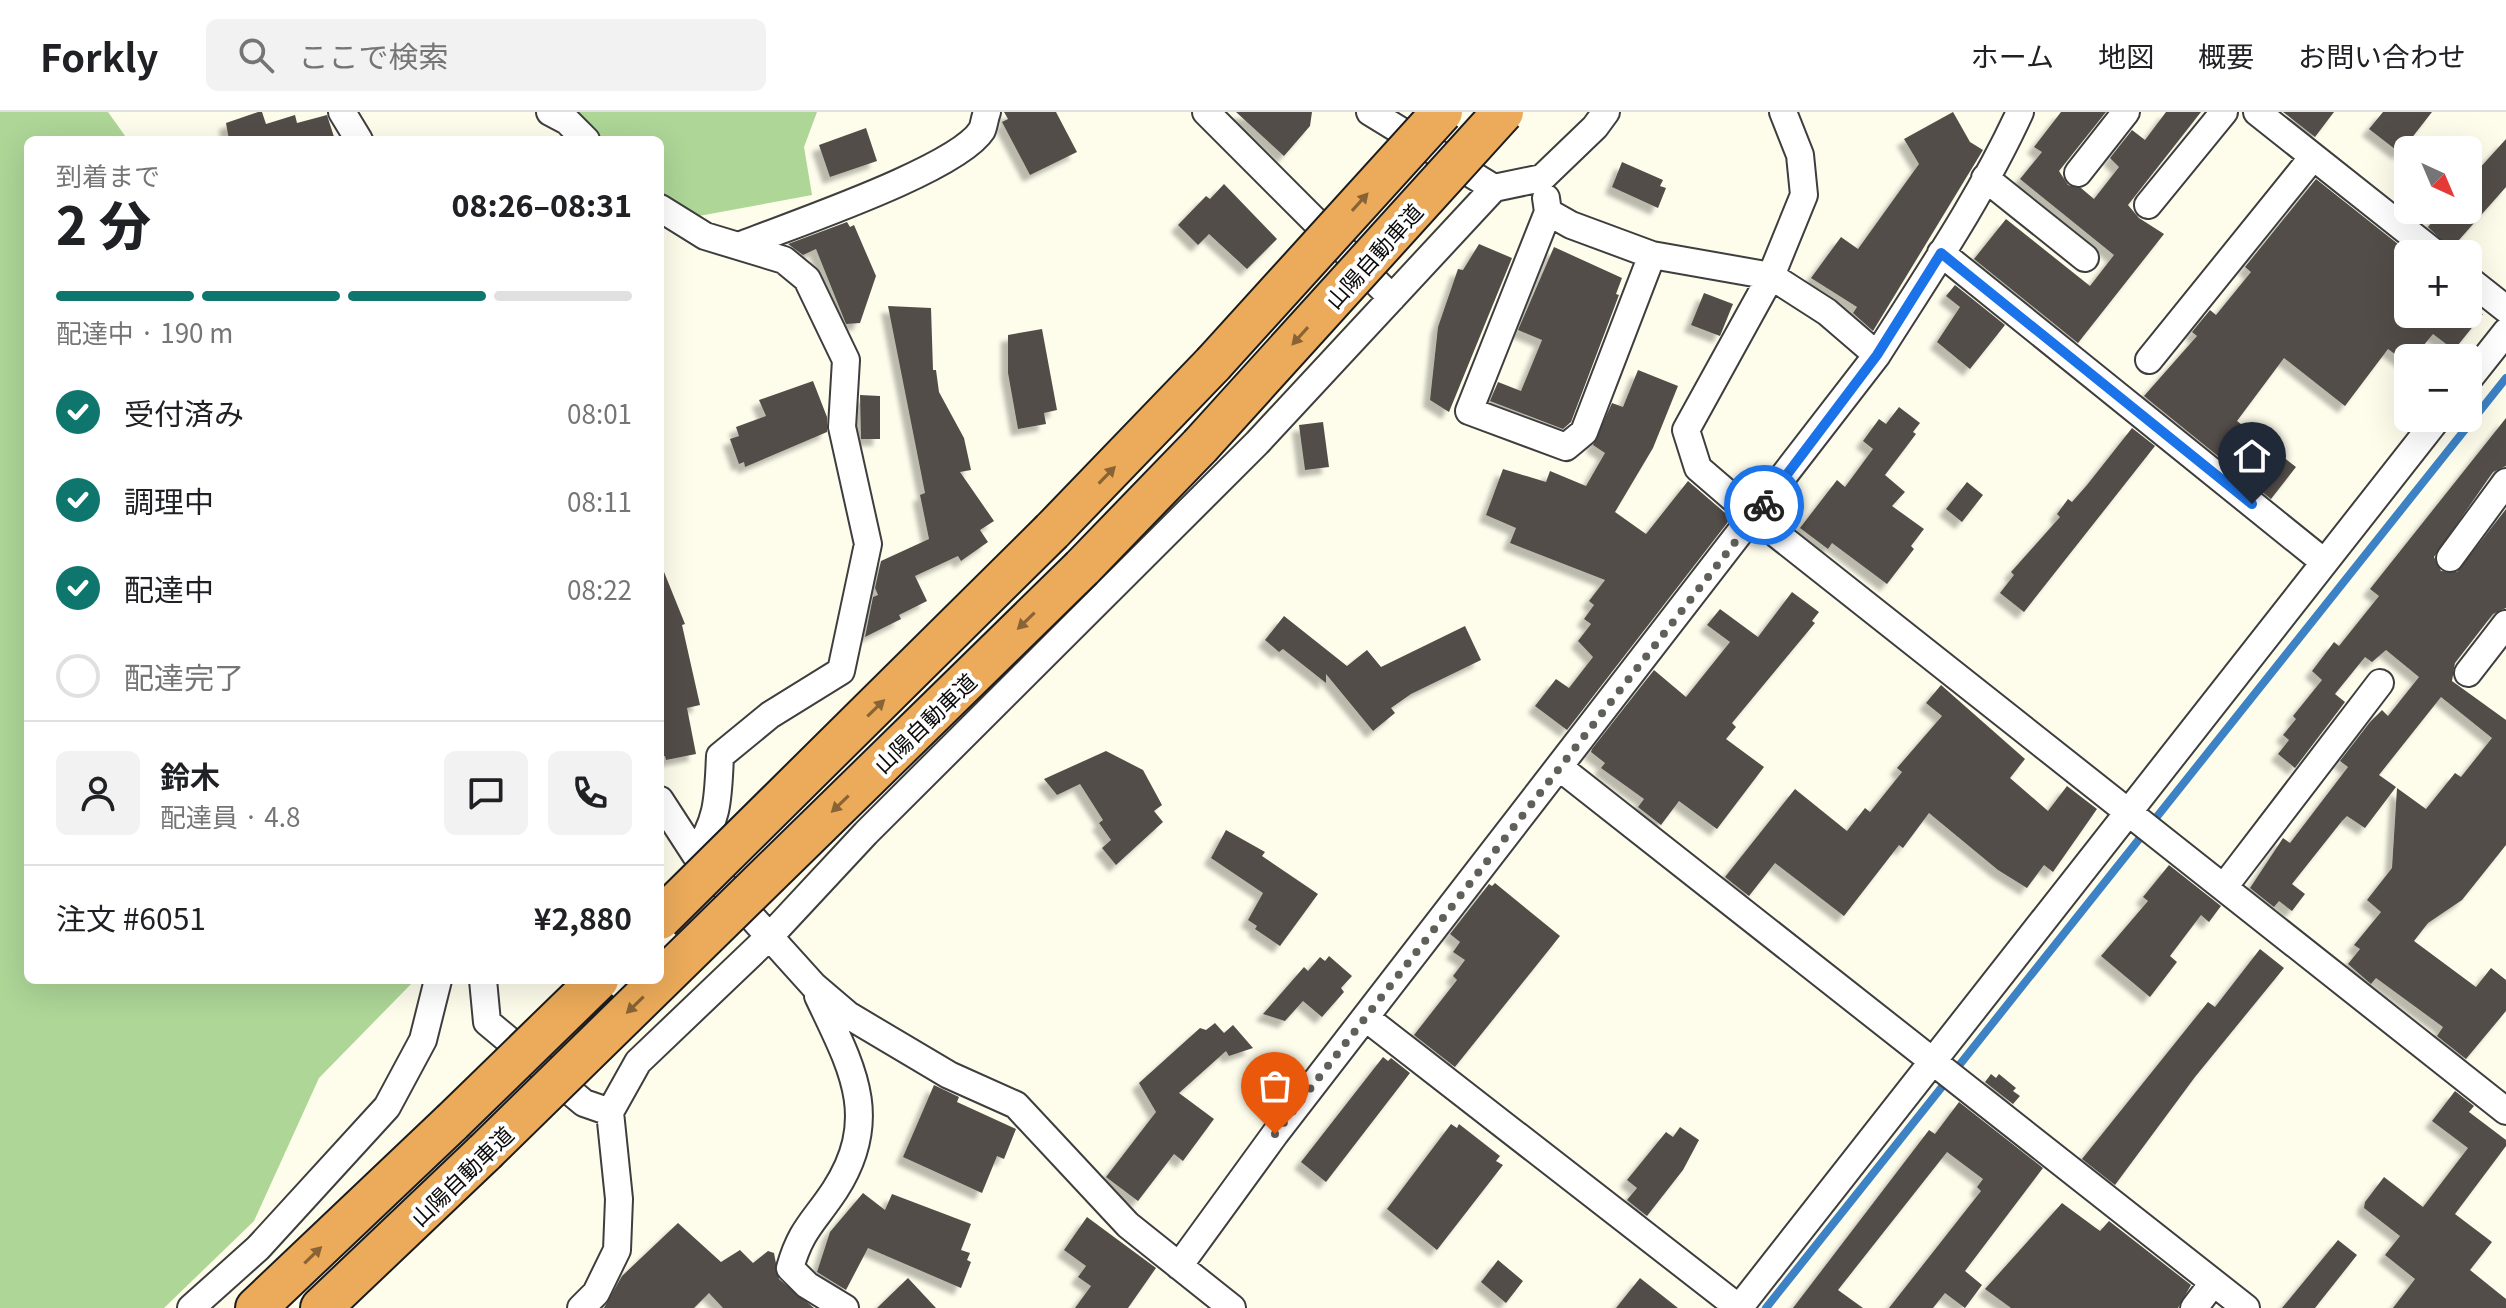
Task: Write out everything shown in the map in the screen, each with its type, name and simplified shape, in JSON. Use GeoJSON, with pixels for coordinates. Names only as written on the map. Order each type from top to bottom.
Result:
{"type":"FeatureCollection","features":[{"type":"Feature","properties":{"kind":"highway","name":"山陽自動車道"},"geometry":{"type":"LineString","coordinates":[[664,915],[1052,531],[1213,364],[1442,112]]}},
{"type":"Feature","properties":{"kind":"highway","name":"山陽自動車道"},"geometry":{"type":"LineString","coordinates":[[664,977],[1082,568],[1200,446],[1503,112]]}},
{"type":"Feature","properties":{"kind":"highway","name":"山陽自動車道"},"geometry":{"type":"LineString","coordinates":[[256,1308],[594,984]]}},
{"type":"Feature","properties":{"kind":"highway","name":"山陽自動車道"},"geometry":{"type":"LineString","coordinates":[[321,1308],[657,984]]}},
{"type":"Feature","properties":{"kind":"street"},"geometry":{"type":"LineString","coordinates":[[342,112],[357,136]]}},
{"type":"Feature","properties":{"kind":"street"},"geometry":{"type":"LineString","coordinates":[[550,112],[567,121],[582,136]]}},
{"type":"Feature","properties":{"kind":"street"},"geometry":{"type":"LineString","coordinates":[[739,246],[929,168],[968,143],[982,130],[987,112]]}},
{"type":"Feature","properties":{"kind":"street"},"geometry":{"type":"LineString","coordinates":[[1206,112],[1392,298]]}},
{"type":"Feature","properties":{"kind":"street"},"geometry":{"type":"LineString","coordinates":[[1370,112],[1494,188]]}},
{"type":"Feature","properties":{"kind":"street"},"geometry":{"type":"LineString","coordinates":[[581,1308],[596,1293],[617,1250],[619,1199],[610,1112],[638,1062],[771,935],[866,833],[1257,443],[1494,188],[1542,178],[1595,127],[1606,112]]}},
{"type":"Feature","properties":{"kind":"street"},"geometry":{"type":"LineString","coordinates":[[1783,112],[1800,155],[1804,195],[1771,276],[1686,430],[1698,468],[1755,517],[2506,1111]]}},
{"type":"Feature","properties":{"kind":"street"},"geometry":{"type":"LineString","coordinates":[[1179,1266],[1877,355],[1941,253],[2020,112]]}},
{"type":"Feature","properties":{"kind":"street"},"geometry":{"type":"LineString","coordinates":[[2078,173],[2126,112]]}},
{"type":"Feature","properties":{"kind":"street"},"geometry":{"type":"LineString","coordinates":[[2148,205],[2224,112]]}},
{"type":"Feature","properties":{"kind":"street"},"geometry":{"type":"LineString","coordinates":[[2258,112],[2418,240]]}},
{"type":"Feature","properties":{"kind":"street"},"geometry":{"type":"LineString","coordinates":[[2149,360],[2313,157]]}},
{"type":"Feature","properties":{"kind":"street"},"geometry":{"type":"LineString","coordinates":[[1542,178],[1548,212],[1469,411],[1566,447],[1584,432],[1652,255]]}},
{"type":"Feature","properties":{"kind":"street"},"geometry":{"type":"LineString","coordinates":[[1985,178],[2085,258]]}},
{"type":"Feature","properties":{"kind":"street"},"geometry":{"type":"LineString","coordinates":[[664,210],[705,236],[784,260],[807,279],[846,360],[842,427],[868,544],[841,671],[770,715],[720,756],[717,810],[710,832],[695,854]]}},
{"type":"Feature","properties":{"kind":"street"},"geometry":{"type":"LineString","coordinates":[[1548,212],[1571,225],[1652,255],[1771,276],[1827,312],[1877,355]]}},
{"type":"Feature","properties":{"kind":"street"},"geometry":{"type":"LineString","coordinates":[[1941,253],[2324,562]]}},
{"type":"Feature","properties":{"kind":"street"},"geometry":{"type":"LineString","coordinates":[[2482,290],[2506,309]]}},
{"type":"Feature","properties":{"kind":"street"},"geometry":{"type":"LineString","coordinates":[[2482,362],[2506,332]]}},
{"type":"Feature","properties":{"kind":"street"},"geometry":{"type":"LineString","coordinates":[[1366,1018],[1739,1308],[1943,1072],[2140,820],[2324,562],[2427,432]]}},
{"type":"Feature","properties":{"kind":"street"},"geometry":{"type":"LineString","coordinates":[[2450,558],[2506,482]]}},
{"type":"Feature","properties":{"kind":"street"},"geometry":{"type":"LineString","coordinates":[[2468,673],[2506,624]]}},
{"type":"Feature","properties":{"kind":"street"},"geometry":{"type":"LineString","coordinates":[[2224,887],[2380,683]]}},
{"type":"Feature","properties":{"kind":"street"},"geometry":{"type":"LineString","coordinates":[[1559,767],[2246,1308]]}},
{"type":"Feature","properties":{"kind":"street"},"geometry":{"type":"LineString","coordinates":[[664,806],[695,854],[814,986],[848,1015],[949,1075],[1016,1105],[1128,1225],[1232,1308]]}},
{"type":"Feature","properties":{"kind":"street"},"geometry":{"type":"LineString","coordinates":[[191,1308],[258,1248],[387,1107],[423,1040],[437,984]]}},
{"type":"Feature","properties":{"kind":"street"},"geometry":{"type":"LineString","coordinates":[[483,984],[487,1022],[584,1103],[610,1112]]}},
{"type":"Feature","properties":{"kind":"street"},"geometry":{"type":"LineString","coordinates":[[814,986],[851,1066],[861,1113],[853,1162],[799,1237],[790,1268],[807,1285],[845,1308]]}},
{"type":"Feature","properties":{"kind":"street"},"geometry":{"type":"LineString","coordinates":[[2194,1308],[2213,1283]]}},
{"type":"Feature","properties":{"kind":"green space"},"geometry":{"type":"Polygon","coordinates":[[[0,112],[108,112],[125,136],[24,136],[24,984],[411,984],[319,1078],[254,1221],[164,1308],[0,1308],[0,112]]]}},
{"type":"Feature","properties":{"kind":"green space"},"geometry":{"type":"Polygon","coordinates":[[[575,112],[817,112],[804,147],[812,195],[688,218],[664,194],[664,136],[599,136],[575,112]]]}},
{"type":"Feature","properties":{"kind":"building"},"geometry":{"type":"Polygon","coordinates":[[[258,112],[262,112],[266,124],[295,115],[297,123],[327,115],[334,136],[228,136],[226,123],[258,112]]]}},
{"type":"Feature","properties":{"kind":"building"},"geometry":{"type":"Polygon","coordinates":[[[1004,112],[1056,112],[1077,152],[1030,175],[1002,122],[1008,119],[1004,112]]]}},
{"type":"Feature","properties":{"kind":"building"},"geometry":{"type":"Polygon","coordinates":[[[1236,112],[1312,112],[1310,126],[1284,156],[1236,112]]]}},
{"type":"Feature","properties":{"kind":"building"},"geometry":{"type":"Polygon","coordinates":[[[1953,112],[1970,142],[1983,150],[1873,331],[1853,313],[1857,307],[1811,278],[1841,237],[1858,249],[1919,164],[1904,139],[1953,112]]]}},
{"type":"Feature","properties":{"kind":"building"},"geometry":{"type":"Polygon","coordinates":[[[2061,112],[2106,112],[2059,171],[2068,185],[2081,188],[2094,199],[2119,167],[2110,158],[2132,130],[2145,140],[2166,112],[2201,112],[2128,205],[2139,218],[2164,234],[2078,343],[1974,259],[2006,219],[2090,286],[2114,255],[2020,179],[2042,152],[2034,147],[2061,112]]]}},
{"type":"Feature","properties":{"kind":"building"},"geometry":{"type":"Polygon","coordinates":[[[2283,112],[2334,112],[2315,137],[2283,112]]]}},
{"type":"Feature","properties":{"kind":"building"},"geometry":{"type":"Polygon","coordinates":[[[2383,112],[2432,112],[2413,136],[2394,136],[2394,148],[2369,129],[2383,112]]]}},
{"type":"Feature","properties":{"kind":"building"},"geometry":{"type":"Polygon","coordinates":[[[866,128],[877,161],[830,177],[819,145],[866,128]]]}},
{"type":"Feature","properties":{"kind":"building"},"geometry":{"type":"Polygon","coordinates":[[[2506,139],[2506,187],[2482,214],[2482,166],[2506,139]]]}},
{"type":"Feature","properties":{"kind":"building"},"geometry":{"type":"Polygon","coordinates":[[[1622,162],[1663,180],[1660,186],[1666,188],[1658,208],[1612,187],[1622,162]]]}},
{"type":"Feature","properties":{"kind":"building"},"geometry":{"type":"Polygon","coordinates":[[[2316,179],[2394,241],[2394,328],[2472,328],[2459,344],[2446,344],[2433,334],[2425,344],[2394,344],[2394,354],[2388,349],[2345,406],[2284,358],[2237,421],[2296,467],[2271,499],[2144,396],[2197,336],[2192,332],[2210,310],[2216,315],[2251,272],[2245,267],[2316,179]]]}},
{"type":"Feature","properties":{"kind":"building"},"geometry":{"type":"Polygon","coordinates":[[[1224,184],[1277,239],[1247,269],[1209,234],[1198,245],[1178,225],[1206,196],[1210,199],[1224,184]]]}},
{"type":"Feature","properties":{"kind":"building"},"geometry":{"type":"Polygon","coordinates":[[[847,222],[850,227],[854,225],[876,276],[860,323],[846,324],[816,249],[803,255],[788,244],[847,222]]]}},
{"type":"Feature","properties":{"kind":"building"},"geometry":{"type":"Polygon","coordinates":[[[2430,224],[2473,224],[2459,240],[2442,240],[2428,227],[2430,224]]]}},
{"type":"Feature","properties":{"kind":"building"},"geometry":{"type":"Polygon","coordinates":[[[1479,244],[1512,258],[1449,412],[1430,400],[1438,327],[1458,269],[1463,270],[1479,244]]]}},
{"type":"Feature","properties":{"kind":"building"},"geometry":{"type":"Polygon","coordinates":[[[1554,247],[1622,278],[1616,294],[1619,295],[1571,422],[1563,429],[1490,401],[1498,382],[1521,391],[1542,340],[1518,330],[1554,247]]]}},
{"type":"Feature","properties":{"kind":"building"},"geometry":{"type":"Polygon","coordinates":[[[1955,285],[2005,325],[1970,369],[1937,342],[1960,307],[1946,296],[1955,285]]]}},
{"type":"Feature","properties":{"kind":"building"},"geometry":{"type":"Polygon","coordinates":[[[1704,293],[1733,304],[1720,336],[1691,325],[1704,293]]]}},
{"type":"Feature","properties":{"kind":"building"},"geometry":{"type":"Polygon","coordinates":[[[888,306],[931,308],[933,370],[936,370],[939,392],[964,438],[971,470],[960,472],[994,521],[980,530],[988,542],[961,561],[958,556],[915,576],[927,601],[899,615],[901,619],[865,637],[873,597],[878,595],[875,588],[881,561],[929,539],[920,495],[925,493],[888,306]]]}},
{"type":"Feature","properties":{"kind":"building"},"geometry":{"type":"Polygon","coordinates":[[[1042,329],[1057,410],[1044,413],[1046,424],[1018,429],[1008,373],[1008,335],[1042,329]]]}},
{"type":"Feature","properties":{"kind":"building"},"geometry":{"type":"Polygon","coordinates":[[[1638,370],[1678,386],[1653,448],[1615,512],[1646,534],[1688,481],[1731,518],[1567,730],[1535,706],[1556,679],[1569,688],[1593,657],[1578,641],[1591,624],[1584,619],[1594,605],[1589,601],[1605,580],[1510,543],[1516,528],[1486,515],[1503,469],[1546,482],[1550,471],[1586,486],[1605,453],[1593,445],[1612,403],[1623,407],[1638,370]]]}},
{"type":"Feature","properties":{"kind":"building"},"geometry":{"type":"Polygon","coordinates":[[[813,381],[827,417],[827,432],[745,467],[744,462],[739,464],[730,439],[739,436],[736,427],[766,416],[759,400],[813,381]]]}},
{"type":"Feature","properties":{"kind":"building"},"geometry":{"type":"Polygon","coordinates":[[[860,395],[880,396],[880,439],[861,439],[860,395]]]}},
{"type":"Feature","properties":{"kind":"building"},"geometry":{"type":"Polygon","coordinates":[[[1899,407],[1920,423],[1913,432],[1916,434],[1885,475],[1905,492],[1892,506],[1924,529],[1911,546],[1914,549],[1887,584],[1832,543],[1828,549],[1800,528],[1837,480],[1845,487],[1873,449],[1863,441],[1879,419],[1886,424],[1899,407]]]}},
{"type":"Feature","properties":{"kind":"building"},"geometry":{"type":"Polygon","coordinates":[[[2506,418],[2506,466],[2493,472],[2434,557],[2441,571],[2457,572],[2506,509],[2506,608],[2493,614],[2455,663],[2452,681],[2506,720],[2506,845],[2462,900],[2428,923],[2414,941],[2476,987],[2491,968],[2506,980],[2506,1011],[2466,1059],[2437,1036],[2443,1027],[2376,978],[2371,984],[2348,964],[2360,949],[2354,945],[2381,912],[2367,900],[2392,868],[2397,788],[2426,809],[2455,773],[2461,777],[2492,738],[2441,697],[2379,775],[2396,787],[2365,828],[2347,816],[2292,884],[2305,894],[2292,911],[2279,901],[2274,907],[2250,888],[2283,838],[2290,843],[2348,767],[2340,761],[2370,722],[2382,710],[2388,716],[2419,677],[2386,650],[2372,662],[2365,657],[2335,694],[2345,702],[2295,768],[2278,754],[2289,740],[2283,735],[2296,719],[2293,716],[2322,680],[2312,671],[2334,642],[2339,646],[2379,596],[2370,589],[2506,418]]]}},
{"type":"Feature","properties":{"kind":"building"},"geometry":{"type":"Polygon","coordinates":[[[1323,422],[1329,467],[1305,470],[1299,425],[1323,422]]]}},
{"type":"Feature","properties":{"kind":"building"},"geometry":{"type":"Polygon","coordinates":[[[2132,428],[2155,446],[2024,612],[2000,593],[2014,575],[2011,572],[2060,517],[2057,514],[2068,499],[2072,502],[2132,428]]]}},
{"type":"Feature","properties":{"kind":"building"},"geometry":{"type":"Polygon","coordinates":[[[1967,482],[1983,495],[1962,522],[1946,509],[1967,482]]]}},
{"type":"Feature","properties":{"kind":"building"},"geometry":{"type":"Polygon","coordinates":[[[664,572],[685,624],[682,625],[700,705],[687,708],[696,754],[666,760],[664,572]]]}},
{"type":"Feature","properties":{"kind":"building"},"geometry":{"type":"Polygon","coordinates":[[[1792,592],[1819,612],[1812,621],[1815,623],[1732,723],[1736,727],[1726,739],[1764,767],[1717,829],[1679,801],[1661,825],[1638,807],[1644,799],[1601,768],[1605,763],[1591,752],[1592,749],[1654,670],[1686,697],[1730,642],[1707,625],[1720,609],[1758,637],[1792,592]]]}},
{"type":"Feature","properties":{"kind":"building"},"geometry":{"type":"Polygon","coordinates":[[[1284,616],[1347,666],[1367,650],[1381,667],[1465,626],[1481,660],[1411,694],[1391,708],[1395,713],[1373,731],[1326,674],[1326,683],[1283,649],[1279,652],[1265,640],[1284,616]]]}},
{"type":"Feature","properties":{"kind":"building"},"geometry":{"type":"Polygon","coordinates":[[[1941,685],[2025,759],[2010,778],[2048,811],[2067,786],[2097,809],[2053,872],[2044,865],[2027,888],[1998,870],[1929,813],[1903,848],[1899,845],[1844,916],[1775,863],[1749,896],[1725,877],[1795,789],[1847,831],[1865,808],[1870,812],[1902,772],[1897,768],[1942,716],[1926,703],[1941,685]]]}},
{"type":"Feature","properties":{"kind":"building"},"geometry":{"type":"Polygon","coordinates":[[[1106,751],[1143,770],[1162,805],[1154,811],[1163,822],[1116,865],[1102,848],[1111,840],[1099,823],[1103,820],[1080,784],[1057,795],[1044,779],[1106,751]]]}},
{"type":"Feature","properties":{"kind":"building"},"geometry":{"type":"Polygon","coordinates":[[[1226,830],[1265,852],[1262,856],[1318,894],[1280,946],[1255,929],[1257,926],[1248,920],[1263,893],[1211,858],[1226,830]]]}},
{"type":"Feature","properties":{"kind":"building"},"geometry":{"type":"Polygon","coordinates":[[[2169,865],[2221,906],[2209,922],[2201,915],[2170,956],[2177,962],[2150,997],[2101,956],[2148,901],[2143,897],[2169,865]]]}},
{"type":"Feature","properties":{"kind":"building"},"geometry":{"type":"Polygon","coordinates":[[[1495,883],[1560,936],[1455,1067],[1414,1035],[1457,980],[1453,976],[1465,960],[1453,952],[1460,942],[1450,934],[1489,884],[1492,886],[1495,883]]]}},
{"type":"Feature","properties":{"kind":"building"},"geometry":{"type":"Polygon","coordinates":[[[2260,949],[2284,968],[2195,1077],[2115,1185],[2082,1159],[2208,1002],[2215,1007],[2260,949]]]}},
{"type":"Feature","properties":{"kind":"building"},"geometry":{"type":"Polygon","coordinates":[[[1329,956],[1352,976],[1341,988],[1344,992],[1322,1017],[1303,1001],[1285,1021],[1263,1014],[1304,967],[1308,971],[1320,957],[1325,961],[1329,956]]]}},
{"type":"Feature","properties":{"kind":"building"},"geometry":{"type":"Polygon","coordinates":[[[1215,1023],[1224,1033],[1233,1025],[1253,1048],[1229,1056],[1226,1051],[1179,1093],[1214,1119],[1183,1161],[1174,1154],[1138,1201],[1106,1177],[1156,1112],[1139,1083],[1200,1028],[1206,1030],[1215,1023]]]}},
{"type":"Feature","properties":{"kind":"building"},"geometry":{"type":"Polygon","coordinates":[[[1383,1057],[1388,1061],[1391,1058],[1410,1073],[1326,1182],[1301,1162],[1383,1057]]]}},
{"type":"Feature","properties":{"kind":"building"},"geometry":{"type":"Polygon","coordinates":[[[1991,1074],[1996,1078],[1999,1074],[2016,1088],[2013,1091],[2020,1096],[2013,1104],[1985,1082],[1991,1074]]]}},
{"type":"Feature","properties":{"kind":"building"},"geometry":{"type":"Polygon","coordinates":[[[934,1085],[959,1097],[957,1102],[1016,1129],[1004,1159],[997,1156],[982,1193],[903,1157],[934,1085]]]}},
{"type":"Feature","properties":{"kind":"building"},"geometry":{"type":"Polygon","coordinates":[[[2455,1091],[2474,1106],[2469,1112],[2506,1140],[2506,1146],[2455,1214],[2492,1242],[2470,1270],[2506,1299],[2506,1308],[2393,1308],[2415,1279],[2385,1255],[2400,1236],[2364,1208],[2365,1202],[2384,1177],[2423,1207],[2468,1148],[2432,1121],[2455,1091]]]}},
{"type":"Feature","properties":{"kind":"building"},"geometry":{"type":"Polygon","coordinates":[[[1959,1102],[2043,1168],[1965,1271],[1982,1285],[1965,1308],[1945,1293],[1933,1308],[1889,1308],[1981,1191],[1977,1187],[1983,1179],[1947,1152],[1838,1290],[1863,1308],[1793,1308],[1929,1130],[1935,1134],[1959,1102]]]}},
{"type":"Feature","properties":{"kind":"building"},"geometry":{"type":"Polygon","coordinates":[[[1451,1124],[1457,1128],[1459,1124],[1500,1156],[1496,1161],[1503,1165],[1437,1250],[1387,1209],[1451,1124]]]}},
{"type":"Feature","properties":{"kind":"building"},"geometry":{"type":"Polygon","coordinates":[[[1680,1127],[1699,1140],[1683,1170],[1647,1216],[1627,1200],[1637,1188],[1627,1180],[1666,1132],[1673,1137],[1680,1127]]]}},
{"type":"Feature","properties":{"kind":"building"},"geometry":{"type":"Polygon","coordinates":[[[863,1193],[885,1210],[892,1194],[971,1224],[961,1250],[970,1253],[967,1260],[971,1262],[961,1288],[868,1248],[846,1290],[817,1272],[830,1232],[863,1193]]]}},
{"type":"Feature","properties":{"kind":"building"},"geometry":{"type":"Polygon","coordinates":[[[2062,1203],[2100,1231],[2109,1221],[2191,1285],[2178,1308],[2011,1308],[1985,1289],[2062,1203]]]}},
{"type":"Feature","properties":{"kind":"building"},"geometry":{"type":"Polygon","coordinates":[[[1087,1217],[1156,1268],[1128,1308],[1075,1308],[1091,1286],[1078,1277],[1086,1266],[1064,1250],[1087,1217]]]}},
{"type":"Feature","properties":{"kind":"building"},"geometry":{"type":"Polygon","coordinates":[[[678,1223],[721,1262],[740,1250],[753,1263],[768,1251],[774,1253],[779,1279],[814,1308],[723,1308],[709,1293],[694,1308],[604,1308],[622,1276],[678,1223]]]}},
{"type":"Feature","properties":{"kind":"building"},"geometry":{"type":"Polygon","coordinates":[[[2338,1240],[2357,1255],[2315,1308],[2282,1308],[2338,1240]]]}},
{"type":"Feature","properties":{"kind":"building"},"geometry":{"type":"Polygon","coordinates":[[[1498,1260],[1523,1281],[1506,1303],[1481,1282],[1498,1260]]]}},
{"type":"Feature","properties":{"kind":"building"},"geometry":{"type":"Polygon","coordinates":[[[908,1278],[936,1308],[877,1308],[908,1278]]]}},
{"type":"Feature","properties":{"kind":"building"},"geometry":{"type":"Polygon","coordinates":[[[1640,1278],[1678,1308],[1616,1308],[1640,1278]]]}},
{"type":"Feature","properties":{"kind":"waterway"},"geometry":{"type":"LineString","coordinates":[[1766,1308],[2506,378]]}},
{"type":"Feature","properties":{"kind":"way so far"},"geometry":{"type":"LineString","coordinates":[[1275,1134],[1764,505]]}},
{"type":"Feature","properties":{"kind":"route"},"geometry":{"type":"LineString","coordinates":[[1764,505],[1877,355],[1941,253],[2252,504]]}}]}
